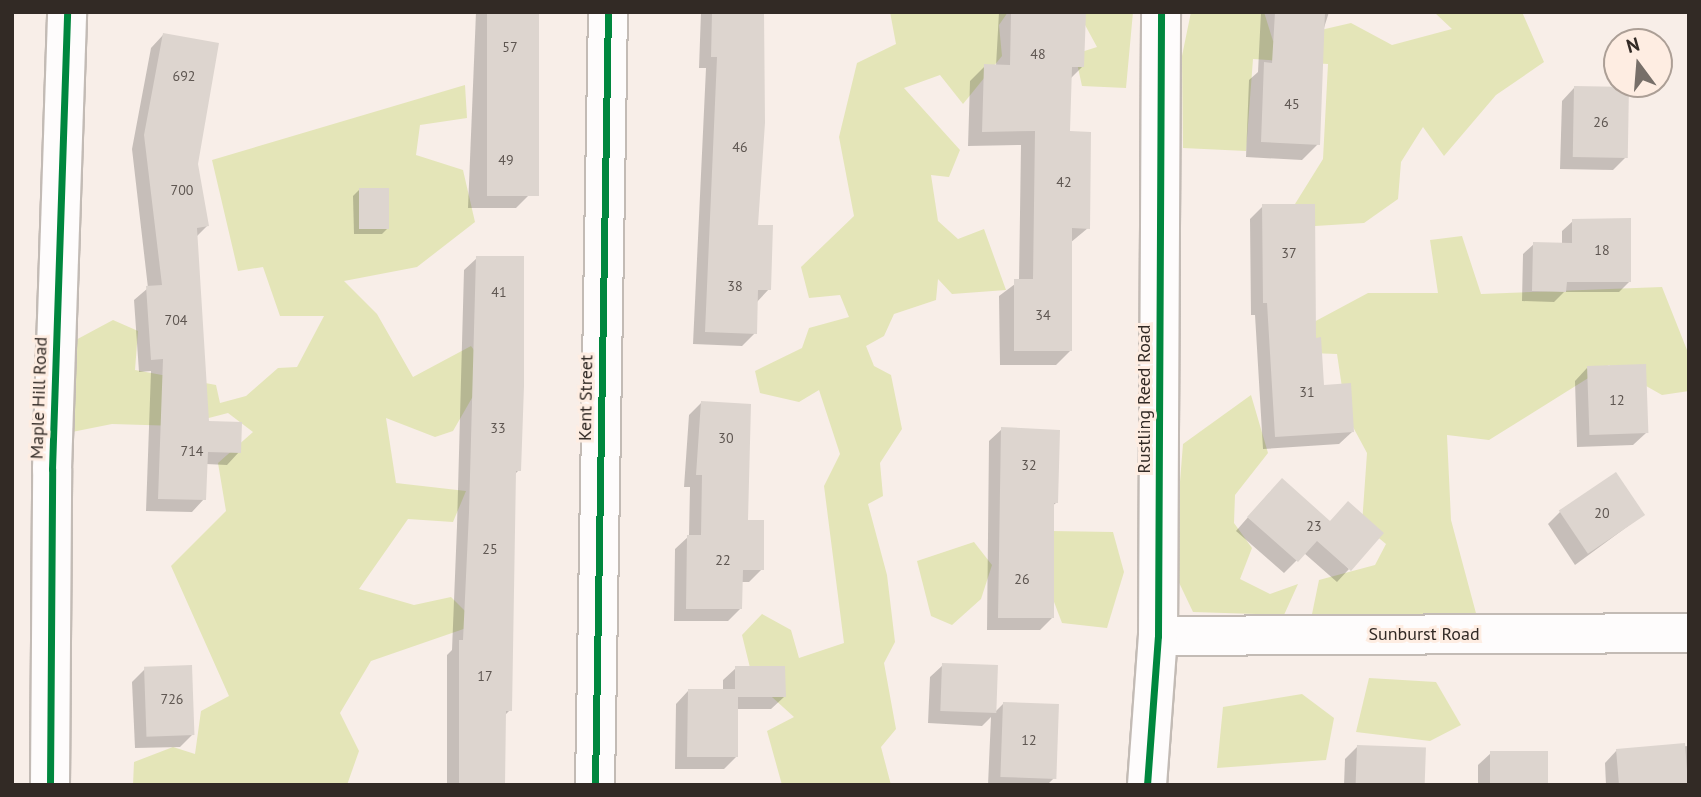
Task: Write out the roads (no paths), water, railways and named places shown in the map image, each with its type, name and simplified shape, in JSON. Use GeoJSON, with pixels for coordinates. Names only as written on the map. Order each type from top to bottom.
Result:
{"type":"FeatureCollection","features":[{"type":"Feature","properties":{"kind":"street","name":"Maple Hill Road"},"geometry":{"type":"LineString","coordinates":[[50,785],[52,469],[67,12]]}},
{"type":"Feature","properties":{"kind":"street","name":"Kent Street"},"geometry":{"type":"LineString","coordinates":[[594,785],[608,12]]}},
{"type":"Feature","properties":{"kind":"street","name":"Rustling Reed Road"},"geometry":{"type":"LineString","coordinates":[[1147,785],[1158,636],[1161,12]]}},
{"type":"Feature","properties":{"kind":"street","name":"Sunburst Road"},"geometry":{"type":"LineString","coordinates":[[1158,636],[1689,633]]}}]}
